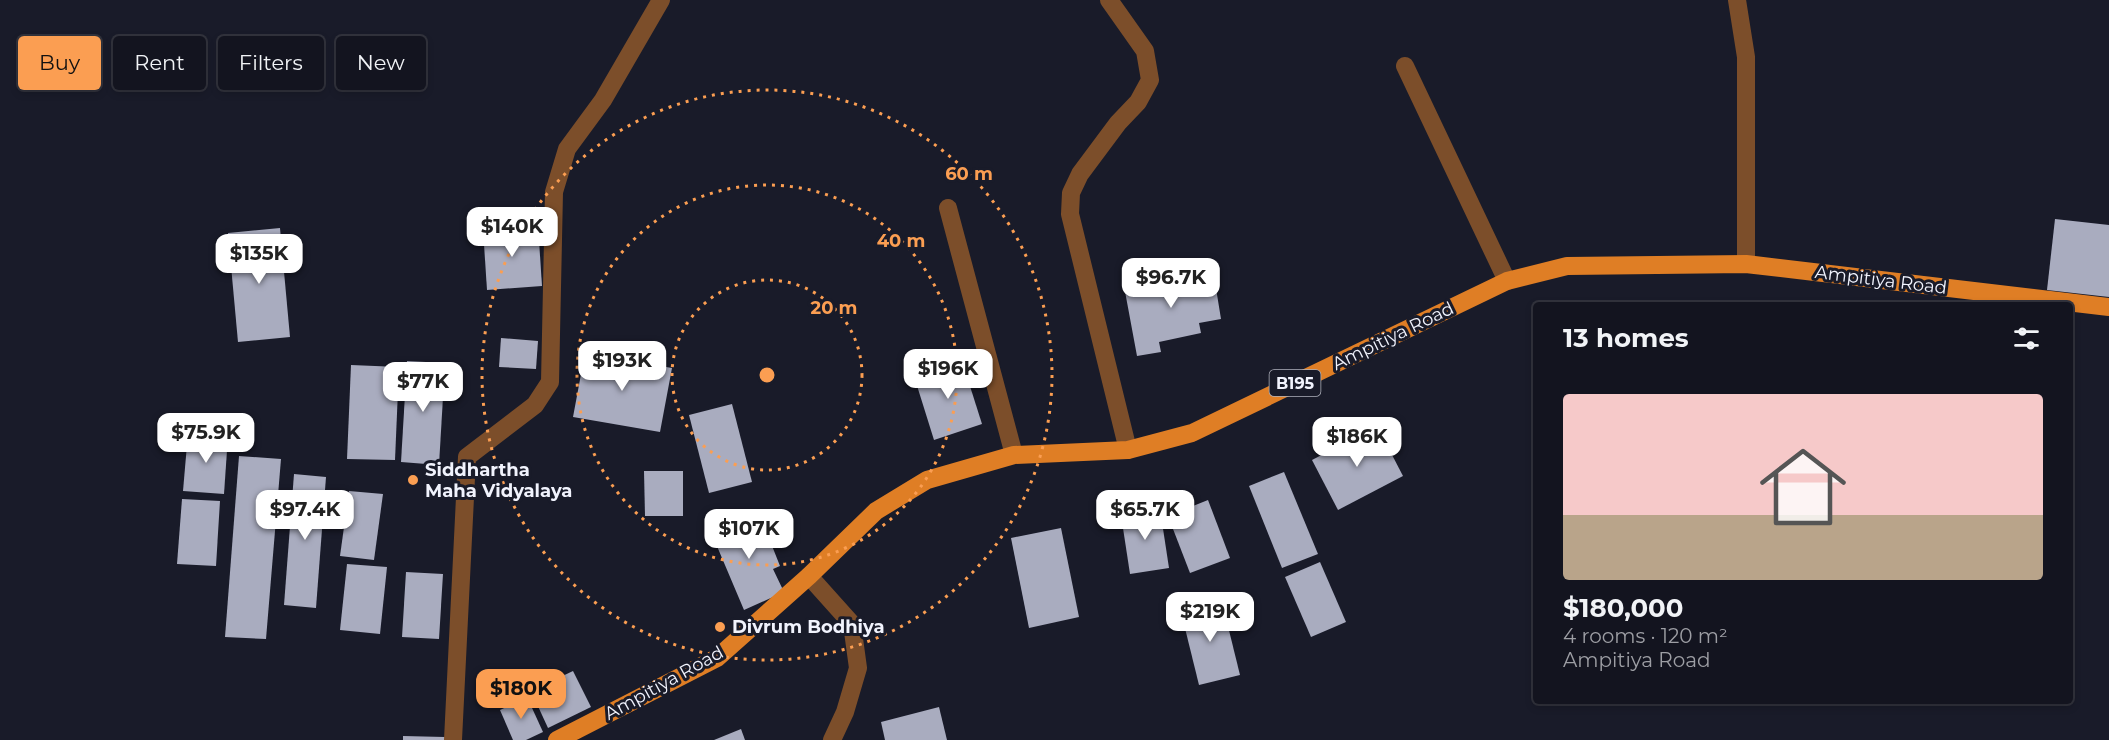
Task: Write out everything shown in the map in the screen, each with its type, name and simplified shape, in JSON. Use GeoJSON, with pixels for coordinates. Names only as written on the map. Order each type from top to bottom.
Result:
{"type":"FeatureCollection","features":[{"type":"Feature","properties":{"kind":"main road","name":"Ampitiya Road"},"geometry":{"type":"LineString","coordinates":[[557,740],[717,658],[809,576],[876,511],[927,480],[1014,454],[1128,450],[1192,433],[1507,281],[1567,266],[1746,264],[2067,302]]}},
{"type":"Feature","properties":{"kind":"main road","name":"Ampitiya Road"},"geometry":{"type":"LineString","coordinates":[[2073,303],[2109,307]]}},
{"type":"Feature","properties":{"kind":"street"},"geometry":{"type":"LineString","coordinates":[[453,740],[467,457],[535,405],[550,382],[554,192],[567,150],[603,100],[661,0]]}},
{"type":"Feature","properties":{"kind":"street"},"geometry":{"type":"LineString","coordinates":[[1109,0],[1145,51],[1150,80],[1138,102],[1118,123],[1080,174],[1071,193],[1070,214],[1128,450]]}},
{"type":"Feature","properties":{"kind":"street"},"geometry":{"type":"LineString","coordinates":[[1737,0],[1746,57],[1746,264]]}},
{"type":"Feature","properties":{"kind":"street"},"geometry":{"type":"LineString","coordinates":[[1405,66],[1507,281]]}},
{"type":"Feature","properties":{"kind":"street"},"geometry":{"type":"LineString","coordinates":[[948,208],[1014,454]]}},
{"type":"Feature","properties":{"kind":"street"},"geometry":{"type":"LineString","coordinates":[[809,576],[852,624],[858,668],[845,712],[832,740]]}},
{"type":"Feature","properties":{"kind":"building"},"geometry":{"type":"Polygon","coordinates":[[[2055,219],[2109,225],[2109,297],[2047,290],[2055,219]]]}},
{"type":"Feature","properties":{"kind":"building"},"geometry":{"type":"Polygon","coordinates":[[[538,225],[542,286],[487,290],[483,229],[538,225]]]}},
{"type":"Feature","properties":{"kind":"building"},"geometry":{"type":"Polygon","coordinates":[[[280,228],[290,337],[238,342],[228,233],[280,228]]]}},
{"type":"Feature","properties":{"kind":"building"},"geometry":{"type":"Polygon","coordinates":[[[1213,270],[1221,319],[1199,323],[1201,333],[1159,342],[1161,352],[1137,356],[1124,286],[1213,270]]]}},
{"type":"Feature","properties":{"kind":"building"},"geometry":{"type":"Polygon","coordinates":[[[501,338],[538,341],[536,369],[499,367],[501,338]]]}},
{"type":"Feature","properties":{"kind":"building"},"geometry":{"type":"Polygon","coordinates":[[[585,353],[672,368],[660,432],[573,417],[585,353]]]}},
{"type":"Feature","properties":{"kind":"building"},"geometry":{"type":"Polygon","coordinates":[[[407,361],[445,363],[439,465],[401,462],[407,361]]]}},
{"type":"Feature","properties":{"kind":"building"},"geometry":{"type":"Polygon","coordinates":[[[962,361],[982,424],[934,440],[914,376],[962,361]]]}},
{"type":"Feature","properties":{"kind":"building"},"geometry":{"type":"Polygon","coordinates":[[[351,365],[399,367],[395,460],[347,459],[351,365]]]}},
{"type":"Feature","properties":{"kind":"building"},"geometry":{"type":"Polygon","coordinates":[[[732,404],[752,482],[709,493],[689,415],[732,404]]]}},
{"type":"Feature","properties":{"kind":"building"},"geometry":{"type":"Polygon","coordinates":[[[1377,426],[1403,476],[1338,510],[1312,460],[1377,426]]]}},
{"type":"Feature","properties":{"kind":"building"},"geometry":{"type":"Polygon","coordinates":[[[188,433],[228,436],[224,494],[183,491],[188,433]]]}},
{"type":"Feature","properties":{"kind":"building"},"geometry":{"type":"Polygon","coordinates":[[[239,456],[281,459],[266,639],[225,637],[239,456]]]}},
{"type":"Feature","properties":{"kind":"building"},"geometry":{"type":"Polygon","coordinates":[[[644,471],[683,471],[683,516],[645,516],[644,471]]]}},
{"type":"Feature","properties":{"kind":"building"},"geometry":{"type":"Polygon","coordinates":[[[1284,472],[1318,554],[1282,568],[1249,486],[1284,472]]]}},
{"type":"Feature","properties":{"kind":"building"},"geometry":{"type":"Polygon","coordinates":[[[294,474],[326,477],[316,608],[284,605],[294,474]]]}},
{"type":"Feature","properties":{"kind":"building"},"geometry":{"type":"Polygon","coordinates":[[[349,491],[383,494],[374,560],[340,556],[349,491]]]}},
{"type":"Feature","properties":{"kind":"building"},"geometry":{"type":"Polygon","coordinates":[[[182,499],[220,501],[216,566],[177,564],[182,499]]]}},
{"type":"Feature","properties":{"kind":"building"},"geometry":{"type":"Polygon","coordinates":[[[1208,500],[1230,558],[1190,573],[1168,516],[1208,500]]]}},
{"type":"Feature","properties":{"kind":"building"},"geometry":{"type":"Polygon","coordinates":[[[1160,509],[1169,568],[1130,574],[1121,515],[1160,509]]]}},
{"type":"Feature","properties":{"kind":"building"},"geometry":{"type":"Polygon","coordinates":[[[759,513],[780,566],[773,569],[784,592],[744,610],[711,532],[759,513]]]}},
{"type":"Feature","properties":{"kind":"building"},"geometry":{"type":"Polygon","coordinates":[[[1061,528],[1079,617],[1029,628],[1011,538],[1061,528]]]}},
{"type":"Feature","properties":{"kind":"building"},"geometry":{"type":"Polygon","coordinates":[[[1320,562],[1346,622],[1311,637],[1285,577],[1320,562]]]}},
{"type":"Feature","properties":{"kind":"building"},"geometry":{"type":"Polygon","coordinates":[[[347,564],[387,567],[380,634],[340,630],[347,564]]]}},
{"type":"Feature","properties":{"kind":"building"},"geometry":{"type":"Polygon","coordinates":[[[406,572],[443,574],[439,639],[402,637],[406,572]]]}},
{"type":"Feature","properties":{"kind":"building"},"geometry":{"type":"Polygon","coordinates":[[[1222,602],[1240,675],[1199,685],[1181,612],[1222,602]]]}},
{"type":"Feature","properties":{"kind":"building"},"geometry":{"type":"Polygon","coordinates":[[[573,671],[591,707],[548,728],[531,691],[573,671]]]}},
{"type":"Feature","properties":{"kind":"building"},"geometry":{"type":"Polygon","coordinates":[[[527,697],[543,732],[526,740],[513,740],[500,710],[527,697]]]}},
{"type":"Feature","properties":{"kind":"building"},"geometry":{"type":"Polygon","coordinates":[[[939,707],[947,740],[885,740],[881,722],[939,707]]]}},
{"type":"Feature","properties":{"kind":"building"},"geometry":{"type":"Polygon","coordinates":[[[741,729],[745,740],[714,740],[741,729]]]}},
{"type":"Feature","properties":{"kind":"building"},"geometry":{"type":"Polygon","coordinates":[[[403,736],[445,737],[445,740],[403,740],[403,736]]]}},
{"type":"Feature","properties":{"kind":"place","name":"Siddhartha Maha Vidyalaya"},"geometry":{"type":"Point","coordinates":[413,480]}},
{"type":"Feature","properties":{"kind":"place","name":"Divrum Bodhiya"},"geometry":{"type":"Point","coordinates":[720,627]}}]}
